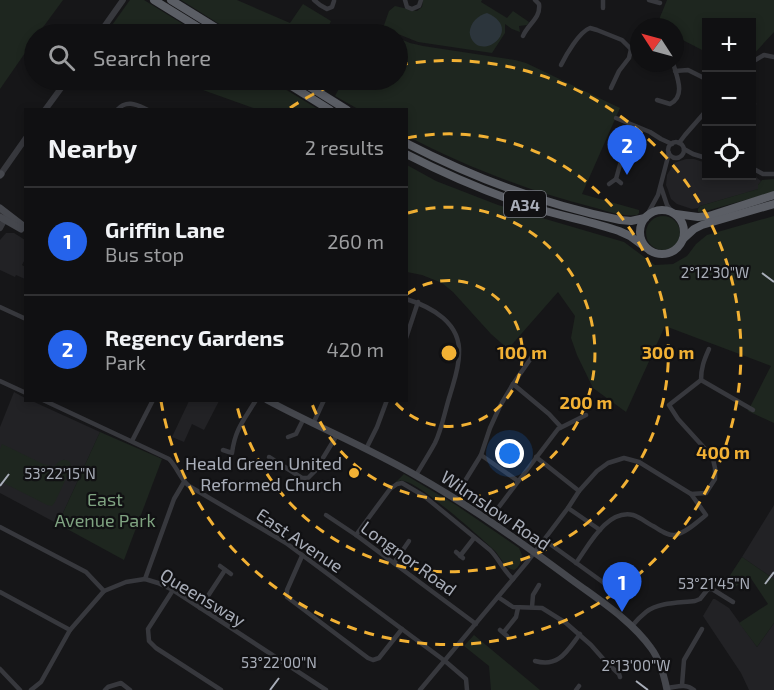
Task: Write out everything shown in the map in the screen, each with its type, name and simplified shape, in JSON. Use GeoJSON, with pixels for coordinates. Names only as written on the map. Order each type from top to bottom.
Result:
{"type":"FeatureCollection","features":[{"type":"Feature","properties":{"kind":"highway"},"geometry":{"type":"LineString","coordinates":[[154,0],[193,24]]}},
{"type":"Feature","properties":{"kind":"highway"},"geometry":{"type":"LineString","coordinates":[[171,0],[210,24]]}},
{"type":"Feature","properties":{"kind":"highway"},"geometry":{"type":"LineString","coordinates":[[298,90],[327,108]]}},
{"type":"Feature","properties":{"kind":"highway"},"geometry":{"type":"LineString","coordinates":[[315,90],[344,108]]}},
{"type":"Feature","properties":{"kind":"highway","name":"A34"},"geometry":{"type":"LineString","coordinates":[[408,144],[464,170],[541,199],[620,220],[631,221],[660,210],[702,217],[774,195]]}},
{"type":"Feature","properties":{"kind":"highway","name":"A34"},"geometry":{"type":"LineString","coordinates":[[408,155],[502,196],[619,231],[657,254],[667,254],[676,250],[693,229],[702,225],[774,204]]}},
{"type":"Feature","properties":{"kind":"highway"},"geometry":{"type":"LineString","coordinates":[[674,213],[683,224],[683,239]]}},
{"type":"Feature","properties":{"kind":"highway"},"geometry":{"type":"LineString","coordinates":[[645,247],[640,226],[646,216]]}},
{"type":"Feature","properties":{"kind":"main road"},"geometry":{"type":"LineString","coordinates":[[0,208],[4,217],[24,229]]}},
{"type":"Feature","properties":{"kind":"main road","name":"Wilmslow Road"},"geometry":{"type":"LineString","coordinates":[[271,402],[416,475],[535,552],[632,626],[655,653],[667,689]]}},
{"type":"Feature","properties":{"kind":"street"},"geometry":{"type":"LineString","coordinates":[[106,24],[123,0]]}},
{"type":"Feature","properties":{"kind":"street"},"geometry":{"type":"LineString","coordinates":[[314,0],[327,9],[332,7],[334,1]]}},
{"type":"Feature","properties":{"kind":"street"},"geometry":{"type":"LineString","coordinates":[[405,0],[406,5],[412,9],[419,6],[421,0]]}},
{"type":"Feature","properties":{"kind":"street"},"geometry":{"type":"LineString","coordinates":[[523,36],[539,13],[539,4],[535,0]]}},
{"type":"Feature","properties":{"kind":"street"},"geometry":{"type":"LineString","coordinates":[[603,0],[603,8]]}},
{"type":"Feature","properties":{"kind":"street"},"geometry":{"type":"LineString","coordinates":[[649,0],[660,3]]}},
{"type":"Feature","properties":{"kind":"street"},"geometry":{"type":"LineString","coordinates":[[561,65],[567,59],[581,33],[590,28],[622,40],[630,48]]}},
{"type":"Feature","properties":{"kind":"street"},"geometry":{"type":"LineString","coordinates":[[611,88],[612,81],[630,54]]}},
{"type":"Feature","properties":{"kind":"street"},"geometry":{"type":"LineString","coordinates":[[756,59],[764,55],[774,57]]}},
{"type":"Feature","properties":{"kind":"street"},"geometry":{"type":"LineString","coordinates":[[684,70],[702,77]]}},
{"type":"Feature","properties":{"kind":"street"},"geometry":{"type":"LineString","coordinates":[[660,103],[670,104],[679,95],[675,72]]}},
{"type":"Feature","properties":{"kind":"street"},"geometry":{"type":"LineString","coordinates":[[46,108],[60,90]]}},
{"type":"Feature","properties":{"kind":"street"},"geometry":{"type":"LineString","coordinates":[[119,108],[125,103],[143,108]]}},
{"type":"Feature","properties":{"kind":"street"},"geometry":{"type":"LineString","coordinates":[[616,118],[672,144],[679,143],[702,118]]}},
{"type":"Feature","properties":{"kind":"street"},"geometry":{"type":"LineString","coordinates":[[609,184],[616,179],[621,161],[637,128]]}},
{"type":"Feature","properties":{"kind":"street"},"geometry":{"type":"LineString","coordinates":[[661,140],[672,157],[693,154]]}},
{"type":"Feature","properties":{"kind":"street"},"geometry":{"type":"LineString","coordinates":[[1,172],[24,141]]}},
{"type":"Feature","properties":{"kind":"street"},"geometry":{"type":"LineString","coordinates":[[679,143],[684,149],[702,157]]}},
{"type":"Feature","properties":{"kind":"street"},"geometry":{"type":"LineString","coordinates":[[646,216],[661,187],[672,144]]}},
{"type":"Feature","properties":{"kind":"street"},"geometry":{"type":"LineString","coordinates":[[666,168],[683,153],[684,149]]}},
{"type":"Feature","properties":{"kind":"street"},"geometry":{"type":"LineString","coordinates":[[756,170],[763,174],[774,174]]}},
{"type":"Feature","properties":{"kind":"street"},"geometry":{"type":"LineString","coordinates":[[616,179],[621,183]]}},
{"type":"Feature","properties":{"kind":"street"},"geometry":{"type":"LineString","coordinates":[[661,187],[667,205],[674,213]]}},
{"type":"Feature","properties":{"kind":"street"},"geometry":{"type":"LineString","coordinates":[[0,228],[4,217]]}},
{"type":"Feature","properties":{"kind":"street"},"geometry":{"type":"LineString","coordinates":[[408,299],[435,310],[451,326],[460,352],[438,437],[416,475]]}},
{"type":"Feature","properties":{"kind":"street"},"geometry":{"type":"LineString","coordinates":[[408,332],[418,302]]}},
{"type":"Feature","properties":{"kind":"street"},"geometry":{"type":"LineString","coordinates":[[0,307],[24,318]]}},
{"type":"Feature","properties":{"kind":"street"},"geometry":{"type":"LineString","coordinates":[[701,380],[703,362],[710,349]]}},
{"type":"Feature","properties":{"kind":"street"},"geometry":{"type":"LineString","coordinates":[[536,351],[500,406],[481,455],[460,489],[497,513],[518,481],[561,427],[586,415]]}},
{"type":"Feature","properties":{"kind":"street"},"geometry":{"type":"LineString","coordinates":[[691,494],[706,493],[715,479],[716,468],[708,452],[678,419],[669,405],[701,380]]}},
{"type":"Feature","properties":{"kind":"street"},"geometry":{"type":"LineString","coordinates":[[701,380],[753,410]]}},
{"type":"Feature","properties":{"kind":"street"},"geometry":{"type":"LineString","coordinates":[[0,381],[24,392]]}},
{"type":"Feature","properties":{"kind":"street"},"geometry":{"type":"LineString","coordinates":[[513,384],[561,427]]}},
{"type":"Feature","properties":{"kind":"street","name":"East Avenue"},"geometry":{"type":"LineString","coordinates":[[47,402],[169,459],[184,482],[196,491],[286,543],[445,661],[466,679],[467,690]]}},
{"type":"Feature","properties":{"kind":"street"},"geometry":{"type":"LineString","coordinates":[[132,441],[152,402]]}},
{"type":"Feature","properties":{"kind":"street"},"geometry":{"type":"LineString","coordinates":[[223,450],[232,453],[237,431],[255,402]]}},
{"type":"Feature","properties":{"kind":"street"},"geometry":{"type":"LineString","coordinates":[[313,424],[323,402]]}},
{"type":"Feature","properties":{"kind":"street"},"geometry":{"type":"LineString","coordinates":[[366,449],[386,402]]}},
{"type":"Feature","properties":{"kind":"street"},"geometry":{"type":"LineString","coordinates":[[288,437],[296,434],[303,420]]}},
{"type":"Feature","properties":{"kind":"street"},"geometry":{"type":"LineString","coordinates":[[296,434],[300,439]]}},
{"type":"Feature","properties":{"kind":"street"},"geometry":{"type":"LineString","coordinates":[[269,457],[302,478],[308,478],[315,471],[337,435]]}},
{"type":"Feature","properties":{"kind":"street"},"geometry":{"type":"LineString","coordinates":[[481,455],[518,481]]}},
{"type":"Feature","properties":{"kind":"street"},"geometry":{"type":"LineString","coordinates":[[536,457],[579,491]]}},
{"type":"Feature","properties":{"kind":"street"},"geometry":{"type":"LineString","coordinates":[[420,690],[535,552],[579,491],[597,471],[608,463],[624,459],[639,462],[691,494],[706,515],[689,528],[674,535],[667,534],[635,516],[625,514],[612,518],[600,530],[576,563]]}},
{"type":"Feature","properties":{"kind":"street"},"geometry":{"type":"LineString","coordinates":[[145,579],[174,499],[184,482]]}},
{"type":"Feature","properties":{"kind":"street","name":"Wilmslow Road"},"geometry":{"type":"LineString","coordinates":[[356,535],[390,489],[400,483],[405,484],[424,495],[495,556],[513,579]]}},
{"type":"Feature","properties":{"kind":"street"},"geometry":{"type":"LineString","coordinates":[[568,508],[600,530]]}},
{"type":"Feature","properties":{"kind":"street","name":"Longnor Road"},"geometry":{"type":"LineString","coordinates":[[326,515],[394,562],[476,624]]}},
{"type":"Feature","properties":{"kind":"street"},"geometry":{"type":"LineString","coordinates":[[0,527],[86,572],[104,591]]}},
{"type":"Feature","properties":{"kind":"street"},"geometry":{"type":"LineString","coordinates":[[460,555],[474,538]]}},
{"type":"Feature","properties":{"kind":"street"},"geometry":{"type":"LineString","coordinates":[[394,562],[409,541]]}},
{"type":"Feature","properties":{"kind":"street"},"geometry":{"type":"LineString","coordinates":[[550,544],[622,596]]}},
{"type":"Feature","properties":{"kind":"street"},"geometry":{"type":"LineString","coordinates":[[303,556],[287,590],[289,599],[368,658],[373,660],[379,658],[402,629]]}},
{"type":"Feature","properties":{"kind":"street"},"geometry":{"type":"LineString","coordinates":[[220,566],[231,574]]}},
{"type":"Feature","properties":{"kind":"street"},"geometry":{"type":"LineString","coordinates":[[200,608],[225,570]]}},
{"type":"Feature","properties":{"kind":"street","name":"Queensway"},"geometry":{"type":"LineString","coordinates":[[32,690],[41,682],[70,630],[104,591],[126,582],[145,579],[158,582],[173,590],[326,690]]}},
{"type":"Feature","properties":{"kind":"street"},"geometry":{"type":"LineString","coordinates":[[532,607],[533,594],[540,585]]}},
{"type":"Feature","properties":{"kind":"street"},"geometry":{"type":"LineString","coordinates":[[632,626],[654,607],[695,601],[712,589],[733,602]]}},
{"type":"Feature","properties":{"kind":"street"},"geometry":{"type":"LineString","coordinates":[[173,590],[148,628],[149,641],[156,648],[221,690]]}},
{"type":"Feature","properties":{"kind":"street"},"geometry":{"type":"LineString","coordinates":[[0,592],[70,630]]}},
{"type":"Feature","properties":{"kind":"street"},"geometry":{"type":"LineString","coordinates":[[498,597],[518,608],[542,608],[550,612],[580,634],[620,677]]}},
{"type":"Feature","properties":{"kind":"street"},"geometry":{"type":"LineString","coordinates":[[504,633],[516,617],[518,608]]}},
{"type":"Feature","properties":{"kind":"street"},"geometry":{"type":"LineString","coordinates":[[682,685],[684,660],[702,629]]}},
{"type":"Feature","properties":{"kind":"street"},"geometry":{"type":"LineString","coordinates":[[535,661],[548,663],[561,658],[580,634]]}},
{"type":"Feature","properties":{"kind":"street"},"geometry":{"type":"LineString","coordinates":[[0,669],[20,690]]}},
{"type":"Feature","properties":{"kind":"street"},"geometry":{"type":"LineString","coordinates":[[105,690],[121,683],[130,690]]}},
{"type":"Feature","properties":{"kind":"street"},"geometry":{"type":"LineString","coordinates":[[667,689],[682,685],[694,690]]}},
{"type":"Feature","properties":{"kind":"shaded area"},"geometry":{"type":"Polygon","coordinates":[[[487,13],[502,27],[497,41],[483,46],[476,44],[471,38],[470,30],[476,19],[487,13]]]}},
{"type":"Feature","properties":{"kind":"shaded area"},"geometry":{"type":"Polygon","coordinates":[[[686,159],[702,162],[702,180],[756,180],[756,177],[761,181],[758,185],[759,189],[692,209],[677,204],[671,199],[666,185],[667,175],[674,163],[686,159]]]}},
{"type":"Feature","properties":{"kind":"shaded area"},"geometry":{"type":"Polygon","coordinates":[[[6,233],[14,233],[24,239],[22,265],[24,279],[0,270],[0,240],[6,233]]]}},
{"type":"Feature","properties":{"kind":"shaded area"},"geometry":{"type":"Polygon","coordinates":[[[14,392],[24,397],[24,402],[34,402],[100,432],[58,524],[0,493],[0,427],[14,392]]]}},
{"type":"Feature","properties":{"kind":"shaded area"},"geometry":{"type":"Polygon","coordinates":[[[189,402],[218,402],[204,430],[192,424],[184,442],[172,437],[189,402]]]}},
{"type":"Feature","properties":{"kind":"shaded area"},"geometry":{"type":"Polygon","coordinates":[[[774,505],[774,579],[742,557],[774,505]]]}},
{"type":"Feature","properties":{"kind":"shaded area"},"geometry":{"type":"Polygon","coordinates":[[[713,599],[729,608],[757,647],[774,623],[774,690],[749,690],[741,673],[703,616],[713,599]]]}},
{"type":"Feature","properties":{"kind":"green space"},"geometry":{"type":"Polygon","coordinates":[[[0,0],[63,0],[45,24],[24,24],[24,54],[0,89],[0,0]]]}},
{"type":"Feature","properties":{"kind":"green space"},"geometry":{"type":"Polygon","coordinates":[[[130,0],[144,0],[183,24],[113,24],[130,0]]]}},
{"type":"Feature","properties":{"kind":"green space"},"geometry":{"type":"Polygon","coordinates":[[[181,0],[237,0],[290,23],[303,4],[331,21],[330,24],[219,24],[181,0]]]}},
{"type":"Feature","properties":{"kind":"green space"},"geometry":{"type":"Polygon","coordinates":[[[423,0],[482,0],[481,2],[507,18],[513,11],[529,22],[527,25],[519,26],[520,32],[505,24],[505,33],[492,53],[418,42],[408,38],[408,24],[384,24],[389,11],[395,6],[417,11],[422,7],[423,0]]]}},
{"type":"Feature","properties":{"kind":"green space"},"geometry":{"type":"Polygon","coordinates":[[[667,0],[774,0],[774,32],[756,52],[756,18],[702,18],[702,50],[684,41],[684,18],[660,18],[667,0]]]}},
{"type":"Feature","properties":{"kind":"green space"},"geometry":{"type":"Polygon","coordinates":[[[408,42],[526,63],[620,108],[582,194],[639,210],[639,213],[631,215],[609,212],[497,177],[408,136],[408,108],[356,108],[335,96],[338,90],[408,90],[408,42]]]}},
{"type":"Feature","properties":{"kind":"green space"},"geometry":{"type":"Polygon","coordinates":[[[203,90],[287,90],[316,108],[253,108],[203,90]]]}},
{"type":"Feature","properties":{"kind":"green space"},"geometry":{"type":"Polygon","coordinates":[[[408,166],[436,181],[498,205],[624,242],[655,265],[673,264],[687,256],[707,235],[774,216],[774,423],[748,411],[771,366],[665,326],[626,412],[593,388],[571,338],[575,316],[558,292],[508,349],[491,334],[453,292],[442,283],[408,272],[408,166]]]}},
{"type":"Feature","properties":{"kind":"green space"},"geometry":{"type":"Polygon","coordinates":[[[774,179],[774,192],[698,212],[700,206],[758,189],[762,180],[774,179]]]}},
{"type":"Feature","properties":{"kind":"green space"},"geometry":{"type":"Polygon","coordinates":[[[663,216],[675,221],[680,233],[675,245],[663,250],[651,245],[646,233],[651,221],[663,216]]]}},
{"type":"Feature","properties":{"kind":"green space","name":"East Avenue Park"},"geometry":{"type":"Polygon","coordinates":[[[100,432],[162,459],[124,560],[58,524],[100,432]]]}},
{"type":"Feature","properties":{"kind":"green space"},"geometry":{"type":"Polygon","coordinates":[[[2,444],[53,467],[62,460],[70,462],[71,468],[52,506],[0,481],[2,444]]]}},
{"type":"Feature","properties":{"kind":"green space"},"geometry":{"type":"Polygon","coordinates":[[[404,474],[456,505],[519,548],[522,555],[518,567],[514,570],[508,567],[487,543],[423,491],[404,481],[395,483],[404,474]]]}},
{"type":"Feature","properties":{"kind":"green space"},"geometry":{"type":"Polygon","coordinates":[[[742,557],[774,579],[774,623],[757,647],[739,623],[768,604],[750,577],[735,587],[727,580],[742,557]]]}},
{"type":"Feature","properties":{"kind":"green space"},"geometry":{"type":"Polygon","coordinates":[[[474,635],[540,690],[491,690],[489,666],[464,646],[474,635]]]}},
{"type":"Feature","properties":{"kind":"place","name":"Regency Gardens"},"geometry":{"type":"Point","coordinates":[627,175]}},
{"type":"Feature","properties":{"kind":"place","name":"Heald Green United Reformed Church"},"geometry":{"type":"Point","coordinates":[354,473]}},
{"type":"Feature","properties":{"kind":"place","name":"Griffin Lane"},"geometry":{"type":"Point","coordinates":[622,612]}}]}
